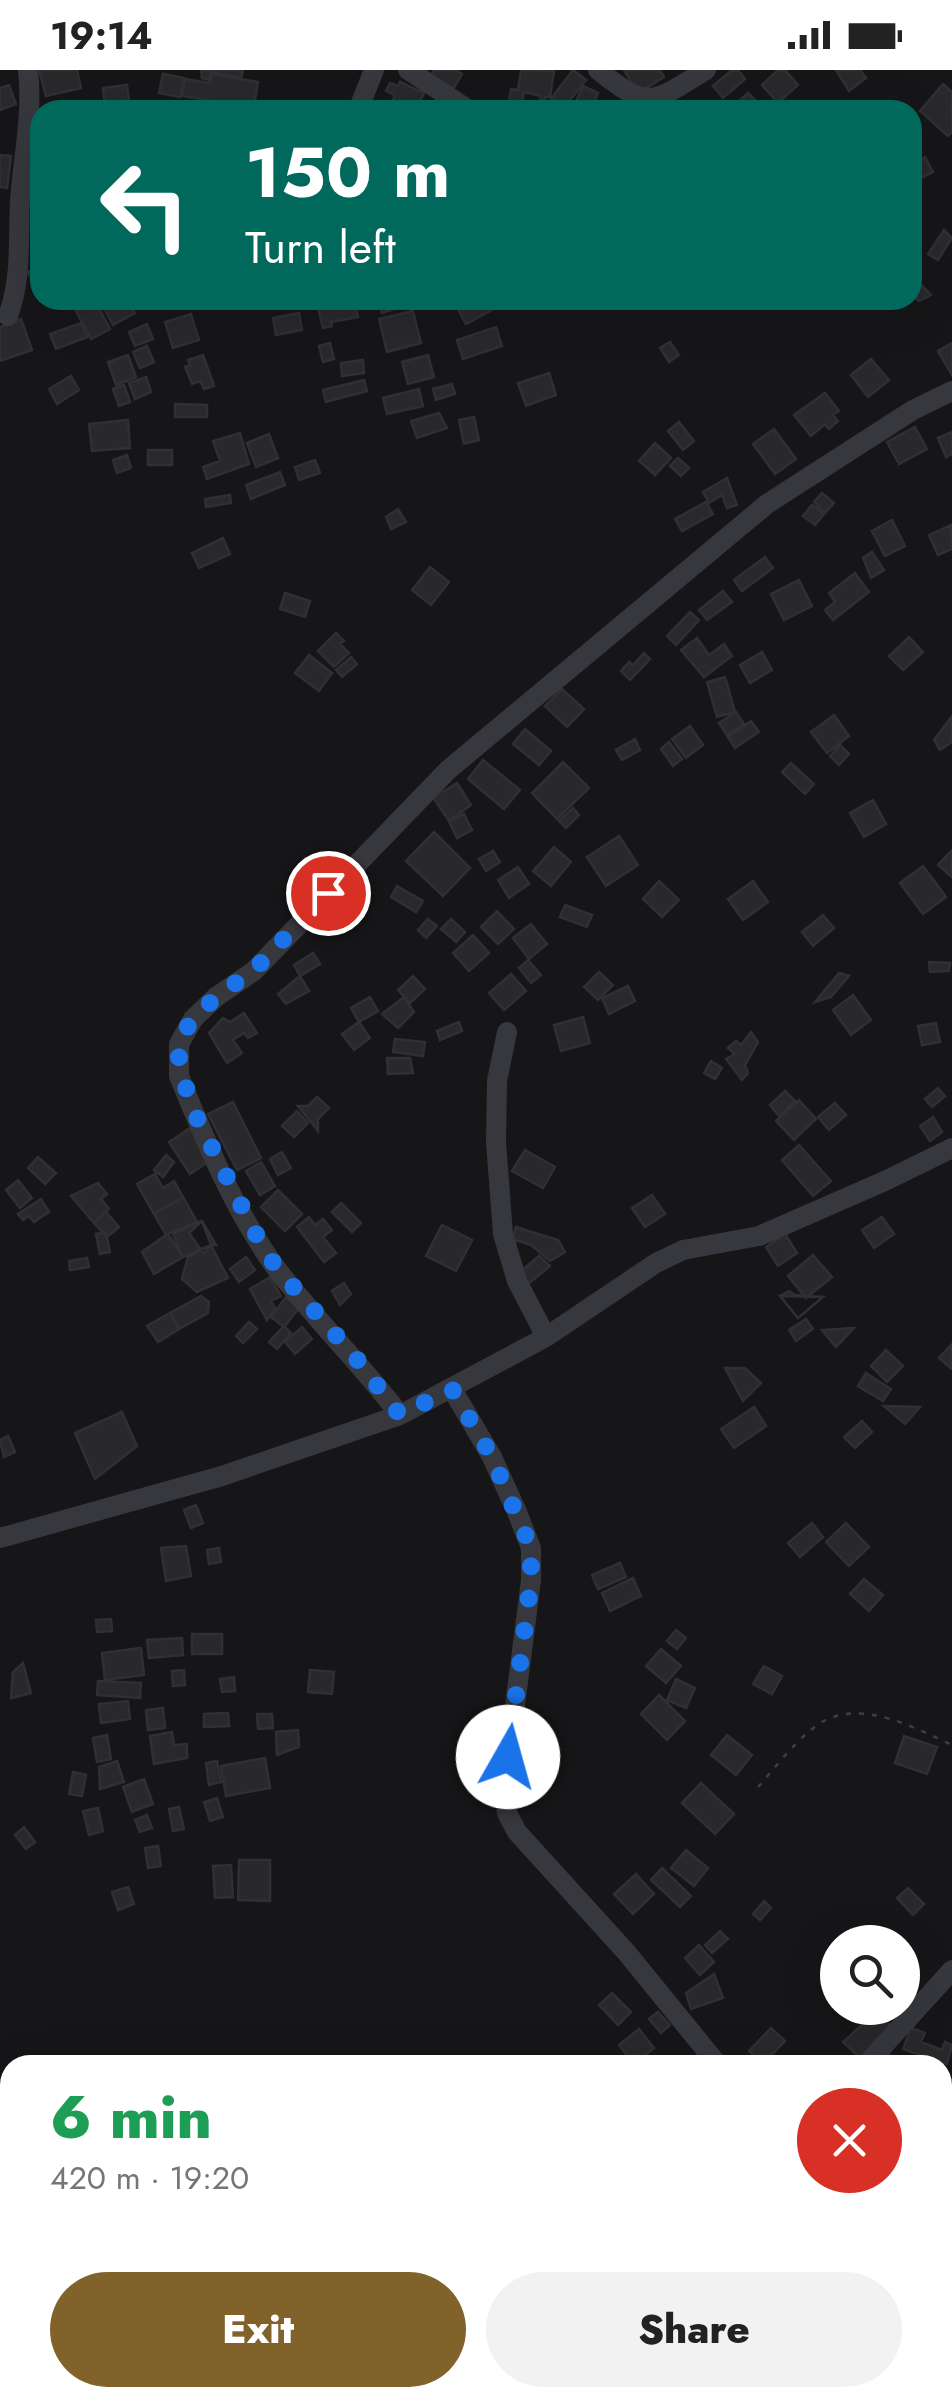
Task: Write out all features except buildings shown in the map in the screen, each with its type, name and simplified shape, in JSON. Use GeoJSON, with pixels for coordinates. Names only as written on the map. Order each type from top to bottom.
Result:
{"type":"FeatureCollection","features":[{"type":"Feature","properties":{"kind":"street"},"geometry":{"type":"LineString","coordinates":[[8,316],[19,278],[20,200],[30,110],[28,70]]}},
{"type":"Feature","properties":{"kind":"street"},"geometry":{"type":"LineString","coordinates":[[362,100],[374,70]]}},
{"type":"Feature","properties":{"kind":"street"},"geometry":{"type":"LineString","coordinates":[[408,70],[454,100]]}},
{"type":"Feature","properties":{"kind":"street"},"geometry":{"type":"LineString","coordinates":[[598,70],[642,100],[658,96],[706,70]]}},
{"type":"Feature","properties":{"kind":"street"},"geometry":{"type":"LineString","coordinates":[[400,1415],[276,1267],[247,1221],[180,1076],[178,1062],[184,1032],[216,997],[254,970],[448,770],[606,636],[767,504],[913,410],[952,392]]}},
{"type":"Feature","properties":{"kind":"street"},"geometry":{"type":"LineString","coordinates":[[507,1032],[496,1082],[503,1234],[517,1281],[546,1337]]}},
{"type":"Feature","properties":{"kind":"street"},"geometry":{"type":"LineString","coordinates":[[0,1538],[222,1476],[400,1415],[546,1337],[656,1262],[683,1250],[760,1236],[952,1148]]}},
{"type":"Feature","properties":{"kind":"street"},"geometry":{"type":"LineString","coordinates":[[452,1389],[492,1457],[531,1548],[531,1580],[504,1792],[507,1813],[517,1832],[628,1954],[710,2055]]}},
{"type":"Feature","properties":{"kind":"street"},"geometry":{"type":"LineString","coordinates":[[875,2055],[952,1970]]}},
{"type":"Feature","properties":{"kind":"path"},"geometry":{"type":"LineString","coordinates":[[758,1787],[812,1728],[834,1714],[850,1712],[908,1724],[952,1746]]}},
{"type":"Feature","properties":{"kind":"route"},"geometry":{"type":"LineString","coordinates":[[328,893],[254,970],[193,1019],[180,1044],[180,1076],[247,1221],[276,1267],[400,1415],[452,1389],[492,1457],[531,1548],[531,1580],[508,1757]]}}]}
